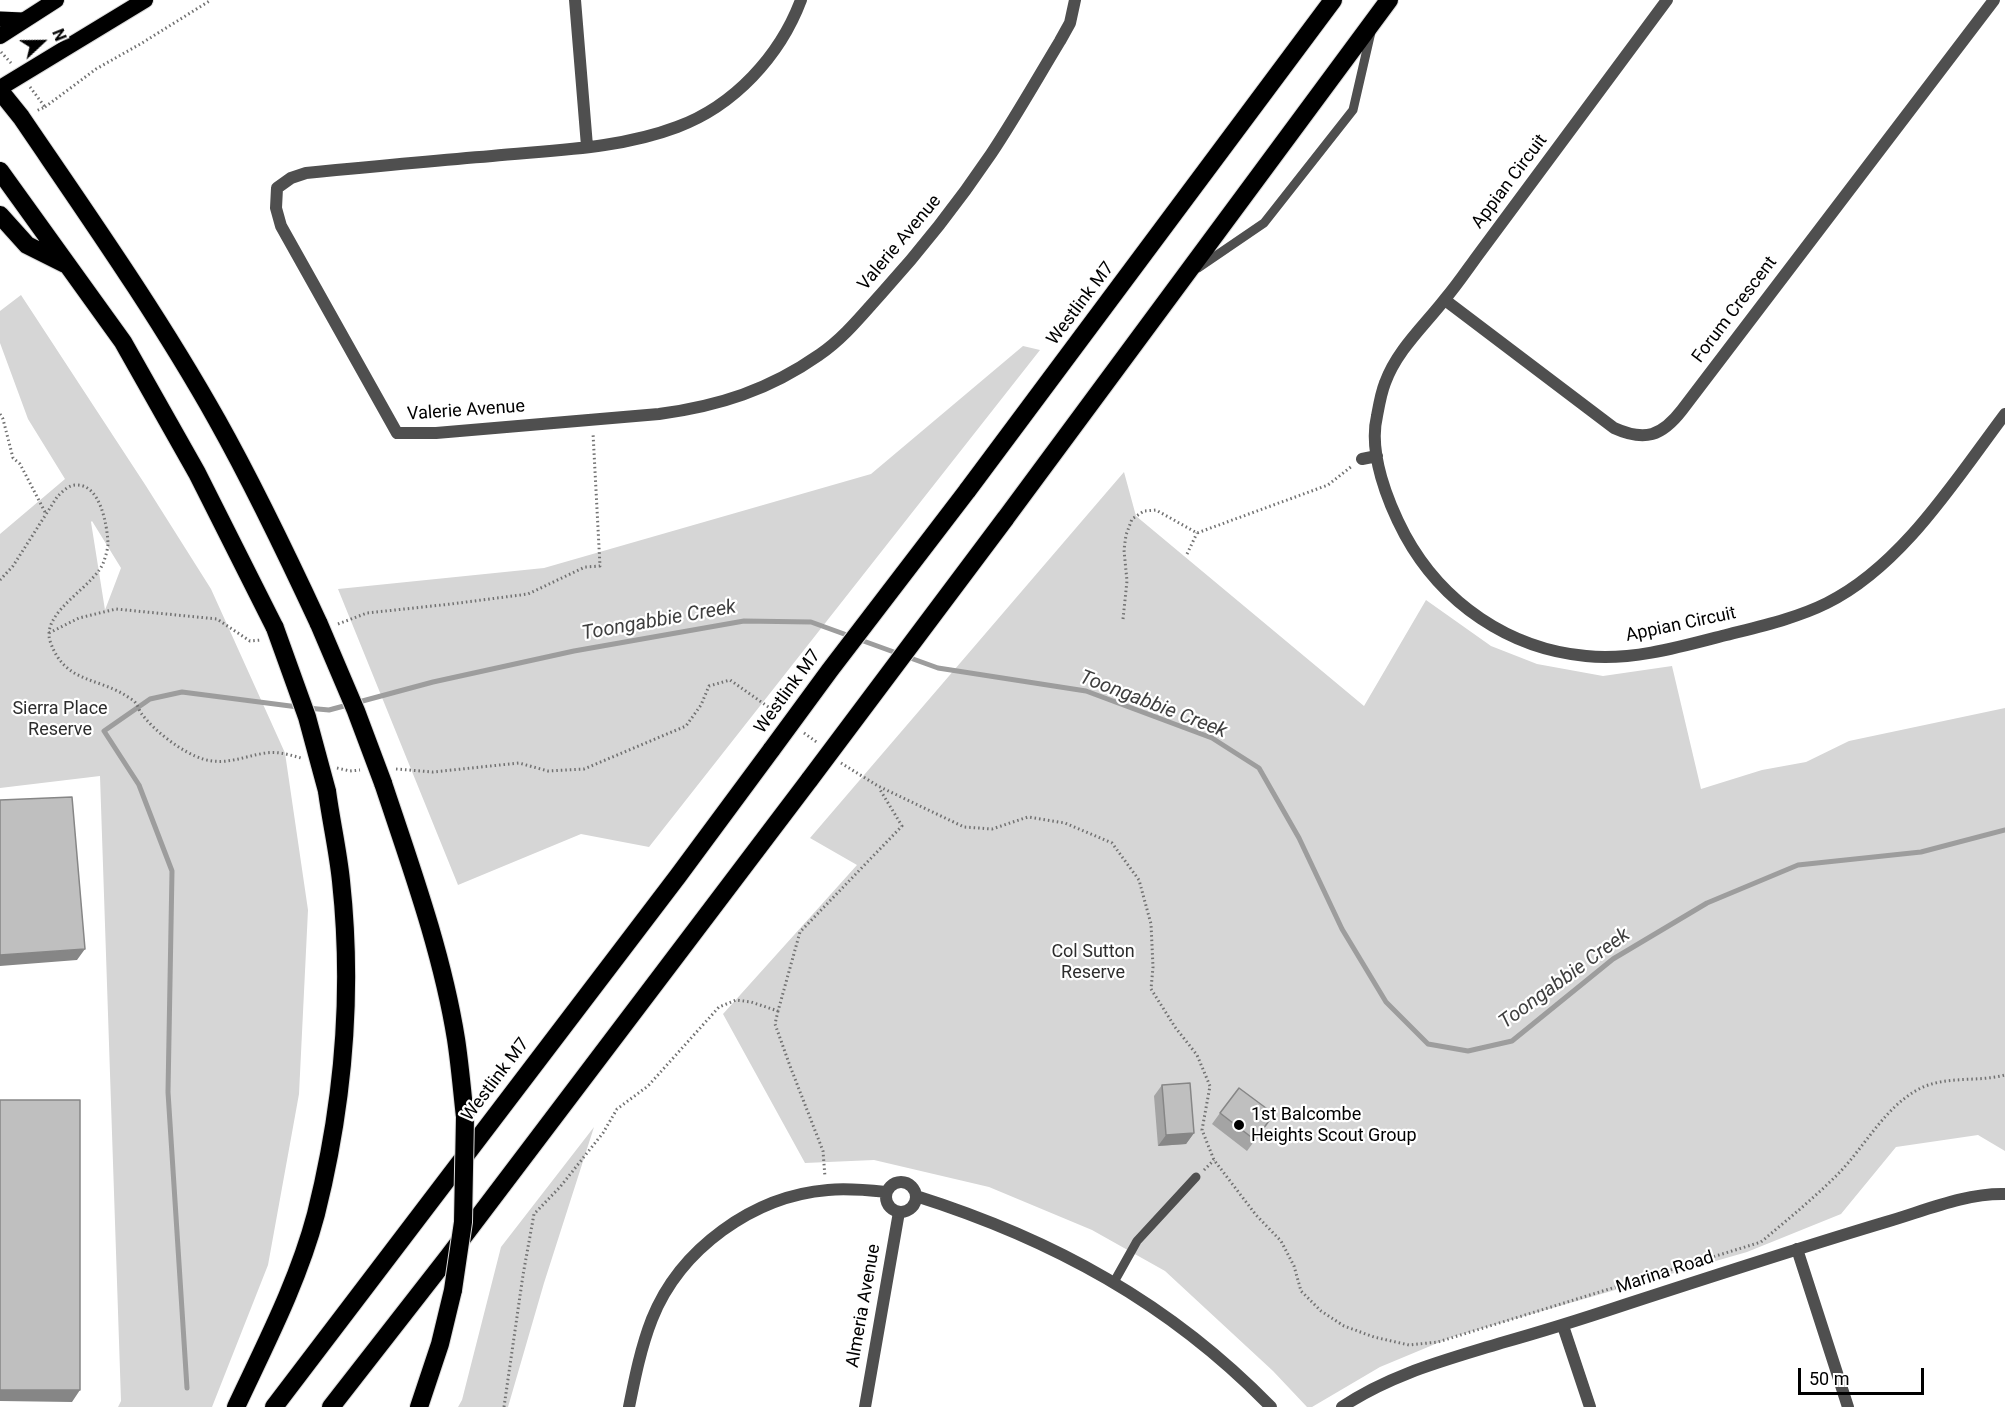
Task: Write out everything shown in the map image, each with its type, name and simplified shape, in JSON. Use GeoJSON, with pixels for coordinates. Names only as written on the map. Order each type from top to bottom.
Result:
{"type":"FeatureCollection","features":[{"type":"Feature","properties":{"kind":"highway"},"geometry":{"type":"LineString","coordinates":[[0,36],[56,0]]}},
{"type":"Feature","properties":{"kind":"highway"},"geometry":{"type":"LineString","coordinates":[[146,0],[0,90],[28,127],[118,261],[217,420],[325,626],[356,711],[388,776],[441,971],[456,1038],[465,1117],[463,1222],[453,1290],[440,1344],[419,1407]]}},
{"type":"Feature","properties":{"kind":"highway","name":"Westlink M7"},"geometry":{"type":"LineString","coordinates":[[274,1407],[678,876],[830,670],[968,491],[1333,0]]}},
{"type":"Feature","properties":{"kind":"highway"},"geometry":{"type":"LineString","coordinates":[[331,1407],[448,1257],[810,779],[1389,0]]}},
{"type":"Feature","properties":{"kind":"highway"},"geometry":{"type":"LineString","coordinates":[[0,171],[123,342],[161,407],[241,558],[269,634],[307,717],[327,791],[341,880],[346,948],[345,1026],[335,1119],[315,1215],[296,1273],[236,1407]]}},
{"type":"Feature","properties":{"kind":"highway"},"geometry":{"type":"LineString","coordinates":[[0,215],[27,245],[69,266]]}},
{"type":"Feature","properties":{"kind":"main road"},"geometry":{"type":"LineString","coordinates":[[0,19],[23,20]]}},
{"type":"Feature","properties":{"kind":"street"},"geometry":{"type":"LineString","coordinates":[[575,0],[587,146],[644,137],[678,127],[709,111],[737,91],[765,63],[786,32],[801,0]]}},
{"type":"Feature","properties":{"kind":"street","name":"Valerie Avenue"},"geometry":{"type":"LineString","coordinates":[[587,146],[306,173],[291,178],[277,188],[276,208],[280,226],[397,433],[436,433],[695,410],[739,398],[782,378],[821,354],[854,324],[898,275],[958,201],[992,153],[1060,41],[1070,23],[1075,0]]}},
{"type":"Feature","properties":{"kind":"street","name":"Appian Circuit"},"geometry":{"type":"LineString","coordinates":[[1667,0],[1445,300],[1404,349],[1386,382],[1375,421],[1377,456],[1390,507],[1413,549],[1436,580],[1463,607],[1493,628],[1541,647],[1587,657],[1632,655],[1679,647],[1776,622],[1827,603],[1870,577],[1907,541],[2005,414]]}},
{"type":"Feature","properties":{"kind":"street","name":"Forum Crescent"},"geometry":{"type":"LineString","coordinates":[[1445,300],[1614,428],[1628,434],[1644,436],[1660,431],[1682,410],[1994,0]]}},
{"type":"Feature","properties":{"kind":"street"},"geometry":{"type":"LineString","coordinates":[[1362,459],[1377,456]]}},
{"type":"Feature","properties":{"kind":"street"},"geometry":{"type":"LineString","coordinates":[[904,1183],[913,1188],[916,1196],[912,1207],[899,1212],[888,1204],[887,1192],[894,1185],[904,1183]]}},
{"type":"Feature","properties":{"kind":"street"},"geometry":{"type":"LineString","coordinates":[[629,1407],[642,1348],[652,1317],[684,1265],[708,1242],[763,1207],[781,1200],[826,1190],[848,1188],[887,1192]]}},
{"type":"Feature","properties":{"kind":"street","name":"Marina Road"},"geometry":{"type":"LineString","coordinates":[[1342,1407],[1393,1378],[1431,1364],[1563,1326],[1797,1249],[1958,1201],[2005,1194]]}},
{"type":"Feature","properties":{"kind":"street"},"geometry":{"type":"LineString","coordinates":[[916,1196],[967,1212],[1018,1232],[1113,1282],[1190,1334],[1271,1407]]}},
{"type":"Feature","properties":{"kind":"street","name":"Almeria Avenue"},"geometry":{"type":"LineString","coordinates":[[865,1407],[899,1212]]}},
{"type":"Feature","properties":{"kind":"street"},"geometry":{"type":"LineString","coordinates":[[1797,1249],[1848,1407]]}},
{"type":"Feature","properties":{"kind":"street"},"geometry":{"type":"LineString","coordinates":[[1563,1326],[1590,1407]]}},
{"type":"Feature","properties":{"kind":"lane"},"geometry":{"type":"LineString","coordinates":[[1184,277],[1264,223],[1353,110],[1374,21]]}},
{"type":"Feature","properties":{"kind":"lane"},"geometry":{"type":"LineString","coordinates":[[1113,1282],[1137,1240],[1196,1177]]}},
{"type":"Feature","properties":{"kind":"path"},"geometry":{"type":"LineString","coordinates":[[45,107],[96,69],[211,0]]}},
{"type":"Feature","properties":{"kind":"path"},"geometry":{"type":"LineString","coordinates":[[0,51],[13,66]]}},
{"type":"Feature","properties":{"kind":"path"},"geometry":{"type":"LineString","coordinates":[[0,414],[13,458],[20,464],[46,514]]}},
{"type":"Feature","properties":{"kind":"path"},"geometry":{"type":"LineString","coordinates":[[325,626],[367,613],[528,594],[585,567],[600,566],[592,419]]}},
{"type":"Feature","properties":{"kind":"path"},"geometry":{"type":"LineString","coordinates":[[1187,554],[1197,533],[1328,485],[1362,459]]}},
{"type":"Feature","properties":{"kind":"path"},"geometry":{"type":"LineString","coordinates":[[0,580],[14,566],[57,496],[66,488],[75,485],[91,489],[99,501],[108,545],[103,564],[81,590],[57,611],[49,638],[58,660],[78,676],[117,690],[134,700],[142,714],[177,746],[203,759],[229,762],[267,753],[285,753],[304,759]]}},
{"type":"Feature","properties":{"kind":"path"},"geometry":{"type":"LineString","coordinates":[[1123,620],[1127,581],[1124,550],[1126,535],[1132,519],[1144,511],[1156,510],[1197,533]]}},
{"type":"Feature","properties":{"kind":"path"},"geometry":{"type":"LineString","coordinates":[[49,633],[79,618],[116,609],[218,619],[250,641],[269,634]]}},
{"type":"Feature","properties":{"kind":"path"},"geometry":{"type":"LineString","coordinates":[[388,776],[519,763],[548,771],[584,769],[686,726],[701,705],[709,686],[730,680],[783,717]]}},
{"type":"Feature","properties":{"kind":"path"},"geometry":{"type":"LineString","coordinates":[[800,729],[823,748]]}},
{"type":"Feature","properties":{"kind":"path"},"geometry":{"type":"LineString","coordinates":[[839,762],[878,786],[964,827],[992,829],[1028,817],[1065,823],[1112,843],[1139,879],[1151,924],[1153,967],[1151,989],[1175,1027],[1197,1055],[1210,1086],[1202,1130],[1214,1160],[1256,1215],[1281,1241],[1302,1291],[1320,1311],[1344,1326],[1374,1337],[1409,1345],[1438,1342],[1761,1242],[1838,1173],[1906,1096],[1926,1086],[2005,1075]]}},
{"type":"Feature","properties":{"kind":"path"},"geometry":{"type":"LineString","coordinates":[[332,766],[350,771],[360,770]]}},
{"type":"Feature","properties":{"kind":"path"},"geometry":{"type":"LineString","coordinates":[[826,1190],[823,1151],[776,1024],[800,932],[902,826],[878,786]]}},
{"type":"Feature","properties":{"kind":"path"},"geometry":{"type":"LineString","coordinates":[[504,1407],[534,1214],[560,1187],[603,1133],[617,1109],[648,1086],[719,1007],[736,1000],[751,1002],[778,1011]]}},
{"type":"Feature","properties":{"kind":"green space","name":"Sierra Place Reserve"},"geometry":{"type":"Polygon","coordinates":[[[21,295],[146,486],[211,589],[285,753],[308,910],[299,1094],[268,1265],[212,1407],[118,1407],[121,1401],[100,776],[0,788],[0,534],[65,479],[28,419],[0,343],[0,311],[21,295]],[[92,521],[105,610],[121,568],[92,521]]]}},
{"type":"Feature","properties":{"kind":"green space"},"geometry":{"type":"Polygon","coordinates":[[[1023,346],[1040,350],[649,847],[581,834],[458,885],[338,589],[544,568],[871,474],[1023,346]]]}},
{"type":"Feature","properties":{"kind":"green space","name":"Col Sutton Reserve"},"geometry":{"type":"Polygon","coordinates":[[[1124,472],[1136,516],[1364,706],[1426,600],[1491,646],[1537,664],[1603,676],[1672,666],[1701,789],[1762,770],[1806,762],[1849,741],[2005,708],[2005,1151],[1978,1135],[1896,1147],[1841,1214],[1747,1252],[1452,1337],[1380,1367],[1312,1407],[1307,1407],[1273,1371],[1165,1271],[1092,1230],[989,1187],[874,1160],[805,1163],[723,1014],[857,865],[810,838],[1124,472]]]}},
{"type":"Feature","properties":{"kind":"green space"},"geometry":{"type":"Polygon","coordinates":[[[594,1127],[544,1283],[508,1407],[458,1407],[462,1400],[501,1247],[594,1127]]]}},
{"type":"Feature","properties":{"kind":"building"},"geometry":{"type":"Polygon","coordinates":[[[72,797],[85,949],[0,955],[0,800],[72,797]]]}},
{"type":"Feature","properties":{"kind":"building"},"geometry":{"type":"Polygon","coordinates":[[[1190,1083],[1194,1133],[1166,1135],[1162,1085],[1190,1083]]]}},
{"type":"Feature","properties":{"kind":"building"},"geometry":{"type":"Polygon","coordinates":[[[1239,1088],[1274,1114],[1255,1140],[1220,1113],[1239,1088]]]}},
{"type":"Feature","properties":{"kind":"building"},"geometry":{"type":"Polygon","coordinates":[[[0,1100],[80,1100],[80,1390],[0,1390],[0,1100]]]}},
{"type":"Feature","properties":{"kind":"waterway","name":"Toongabbie Creek"},"geometry":{"type":"LineString","coordinates":[[307,708],[329,710],[433,682],[574,651],[744,621],[811,622],[938,668],[1086,691],[1212,738],[1259,768],[1299,838],[1342,929],[1386,1002],[1428,1044],[1468,1051],[1512,1041],[1613,959],[1707,903],[1798,865],[1921,852],[2005,830]]}},
{"type":"Feature","properties":{"kind":"waterway"},"geometry":{"type":"LineString","coordinates":[[187,1388],[168,1092],[172,871],[139,785],[104,731],[150,699],[182,692],[298,707]]}},
{"type":"Feature","properties":{"kind":"place","name":"1st Balcombe Heights Scout Group"},"geometry":{"type":"Point","coordinates":[1239,1125]}}]}
